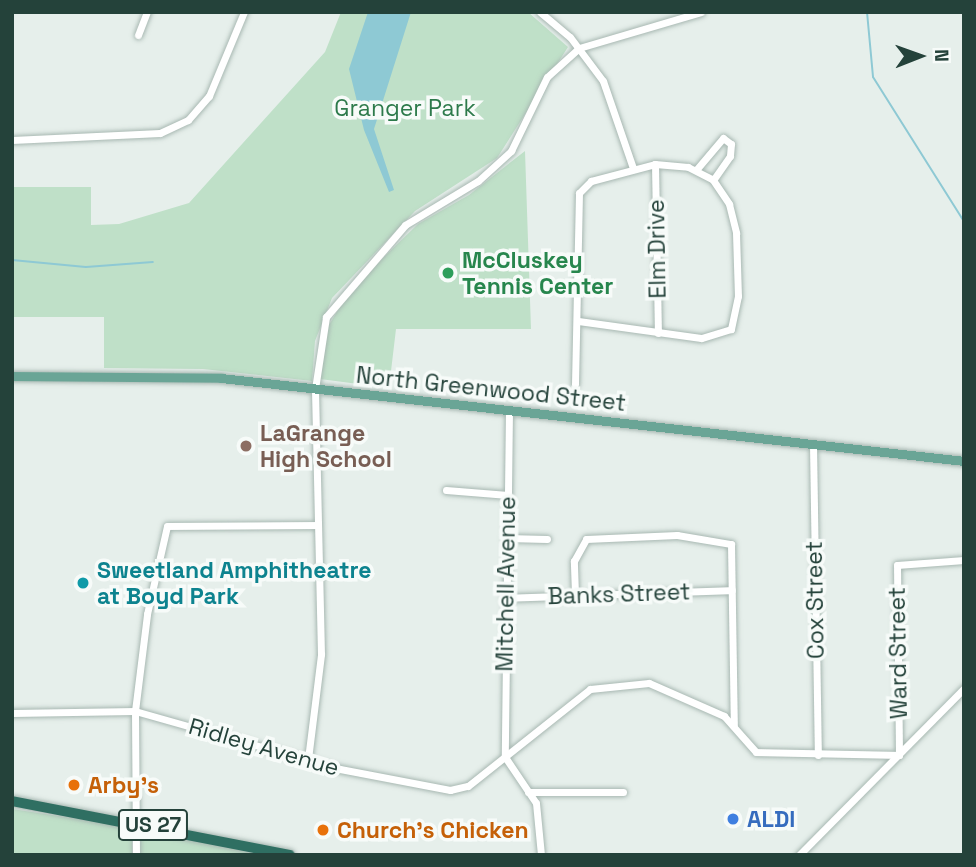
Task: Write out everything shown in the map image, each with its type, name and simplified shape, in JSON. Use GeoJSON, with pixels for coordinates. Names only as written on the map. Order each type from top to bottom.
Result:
{"type":"FeatureCollection","features":[{"type":"Feature","properties":{"kind":"highway","name":"US 27"},"geometry":{"type":"LineString","coordinates":[[13,801],[135,821],[290,855]]}},
{"type":"Feature","properties":{"kind":"main road","name":"North Greenwood Street"},"geometry":{"type":"LineString","coordinates":[[12,376],[221,378],[964,461]]}},
{"type":"Feature","properties":{"kind":"street"},"geometry":{"type":"LineString","coordinates":[[138,35],[147,12]]}},
{"type":"Feature","properties":{"kind":"street"},"geometry":{"type":"LineString","coordinates":[[12,140],[160,133],[188,120],[209,96],[244,12]]}},
{"type":"Feature","properties":{"kind":"street"},"geometry":{"type":"LineString","coordinates":[[540,12],[579,48],[611,100],[633,169]]}},
{"type":"Feature","properties":{"kind":"street"},"geometry":{"type":"LineString","coordinates":[[308,759],[321,654],[315,389],[322,328],[338,298],[416,216],[478,181],[511,151],[547,77],[579,48],[701,12]]}},
{"type":"Feature","properties":{"kind":"street"},"geometry":{"type":"LineString","coordinates":[[696,170],[723,138],[731,144],[730,156],[713,180]]}},
{"type":"Feature","properties":{"kind":"street"},"geometry":{"type":"LineString","coordinates":[[575,384],[578,321],[577,197],[591,181],[655,164],[696,170],[713,180],[736,225],[736,322],[716,338],[578,321]]}},
{"type":"Feature","properties":{"kind":"street","name":"Elm Drive"},"geometry":{"type":"LineString","coordinates":[[655,164],[659,333]]}},
{"type":"Feature","properties":{"kind":"street","name":"Mitchell Avenue"},"geometry":{"type":"LineString","coordinates":[[505,758],[509,410]]}},
{"type":"Feature","properties":{"kind":"street","name":"Cox Street"},"geometry":{"type":"LineString","coordinates":[[813,444],[818,755]]}},
{"type":"Feature","properties":{"kind":"street"},"geometry":{"type":"LineString","coordinates":[[446,490],[508,495]]}},
{"type":"Feature","properties":{"kind":"street"},"geometry":{"type":"LineString","coordinates":[[136,855],[135,711],[147,614],[167,526],[318,525]]}},
{"type":"Feature","properties":{"kind":"street"},"geometry":{"type":"LineString","coordinates":[[575,594],[575,561],[584,540],[665,535],[731,544],[734,725]]}},
{"type":"Feature","properties":{"kind":"street"},"geometry":{"type":"LineString","coordinates":[[506,538],[547,539]]}},
{"type":"Feature","properties":{"kind":"street","name":"Ward Street"},"geometry":{"type":"LineString","coordinates":[[900,755],[896,571],[909,560],[964,560]]}},
{"type":"Feature","properties":{"kind":"street","name":"Banks Street"},"geometry":{"type":"LineString","coordinates":[[505,598],[732,590]]}},
{"type":"Feature","properties":{"kind":"street","name":"Ridley Avenue"},"geometry":{"type":"LineString","coordinates":[[12,713],[135,711],[308,759],[450,790],[468,786],[582,695],[620,682],[649,683],[701,703],[734,725],[756,752],[900,755]]}},
{"type":"Feature","properties":{"kind":"street"},"geometry":{"type":"LineString","coordinates":[[799,855],[964,688]]}},
{"type":"Feature","properties":{"kind":"street"},"geometry":{"type":"LineString","coordinates":[[505,758],[528,792],[540,816],[541,855]]}},
{"type":"Feature","properties":{"kind":"street"},"geometry":{"type":"LineString","coordinates":[[528,792],[623,792]]}},
{"type":"Feature","properties":{"kind":"green space","name":"Granger Park"},"geometry":{"type":"Polygon","coordinates":[[[341,12],[528,12],[568,47],[497,158],[415,211],[332,298],[315,341],[312,381],[203,369],[104,368],[104,317],[12,317],[12,187],[91,187],[91,225],[119,224],[189,203],[325,52],[341,12]]]}},
{"type":"Feature","properties":{"kind":"green space","name":"McCluskey Tennis Center"},"geometry":{"type":"Polygon","coordinates":[[[525,151],[531,329],[396,329],[389,388],[320,379],[326,330],[350,290],[418,224],[469,195],[525,151]]]}},
{"type":"Feature","properties":{"kind":"green space"},"geometry":{"type":"Polygon","coordinates":[[[12,809],[132,827],[132,855],[12,855],[12,809]]]}},
{"type":"Feature","properties":{"kind":"green space"},"geometry":{"type":"Polygon","coordinates":[[[140,828],[261,855],[140,855],[140,828]]]}},
{"type":"Feature","properties":{"kind":"water"},"geometry":{"type":"Polygon","coordinates":[[[368,12],[411,12],[374,129],[394,190],[389,192],[364,130],[349,69],[368,12]]]}},
{"type":"Feature","properties":{"kind":"waterway"},"geometry":{"type":"LineString","coordinates":[[867,12],[873,77],[963,220]]}},
{"type":"Feature","properties":{"kind":"waterway"},"geometry":{"type":"LineString","coordinates":[[12,260],[86,267],[153,262]]}},
{"type":"Feature","properties":{"kind":"place","name":"McCluskey Tennis Center"},"geometry":{"type":"Point","coordinates":[448,273]}},
{"type":"Feature","properties":{"kind":"place","name":"LaGrange High School"},"geometry":{"type":"Point","coordinates":[246,446]}},
{"type":"Feature","properties":{"kind":"place","name":"Sweetland Amphitheatre at Boyd Park"},"geometry":{"type":"Point","coordinates":[83,583]}},
{"type":"Feature","properties":{"kind":"place","name":"Arby's"},"geometry":{"type":"Point","coordinates":[74,785]}},
{"type":"Feature","properties":{"kind":"place","name":"ALDI"},"geometry":{"type":"Point","coordinates":[733,819]}},
{"type":"Feature","properties":{"kind":"place","name":"Church's Chicken"},"geometry":{"type":"Point","coordinates":[323,830]}}]}
